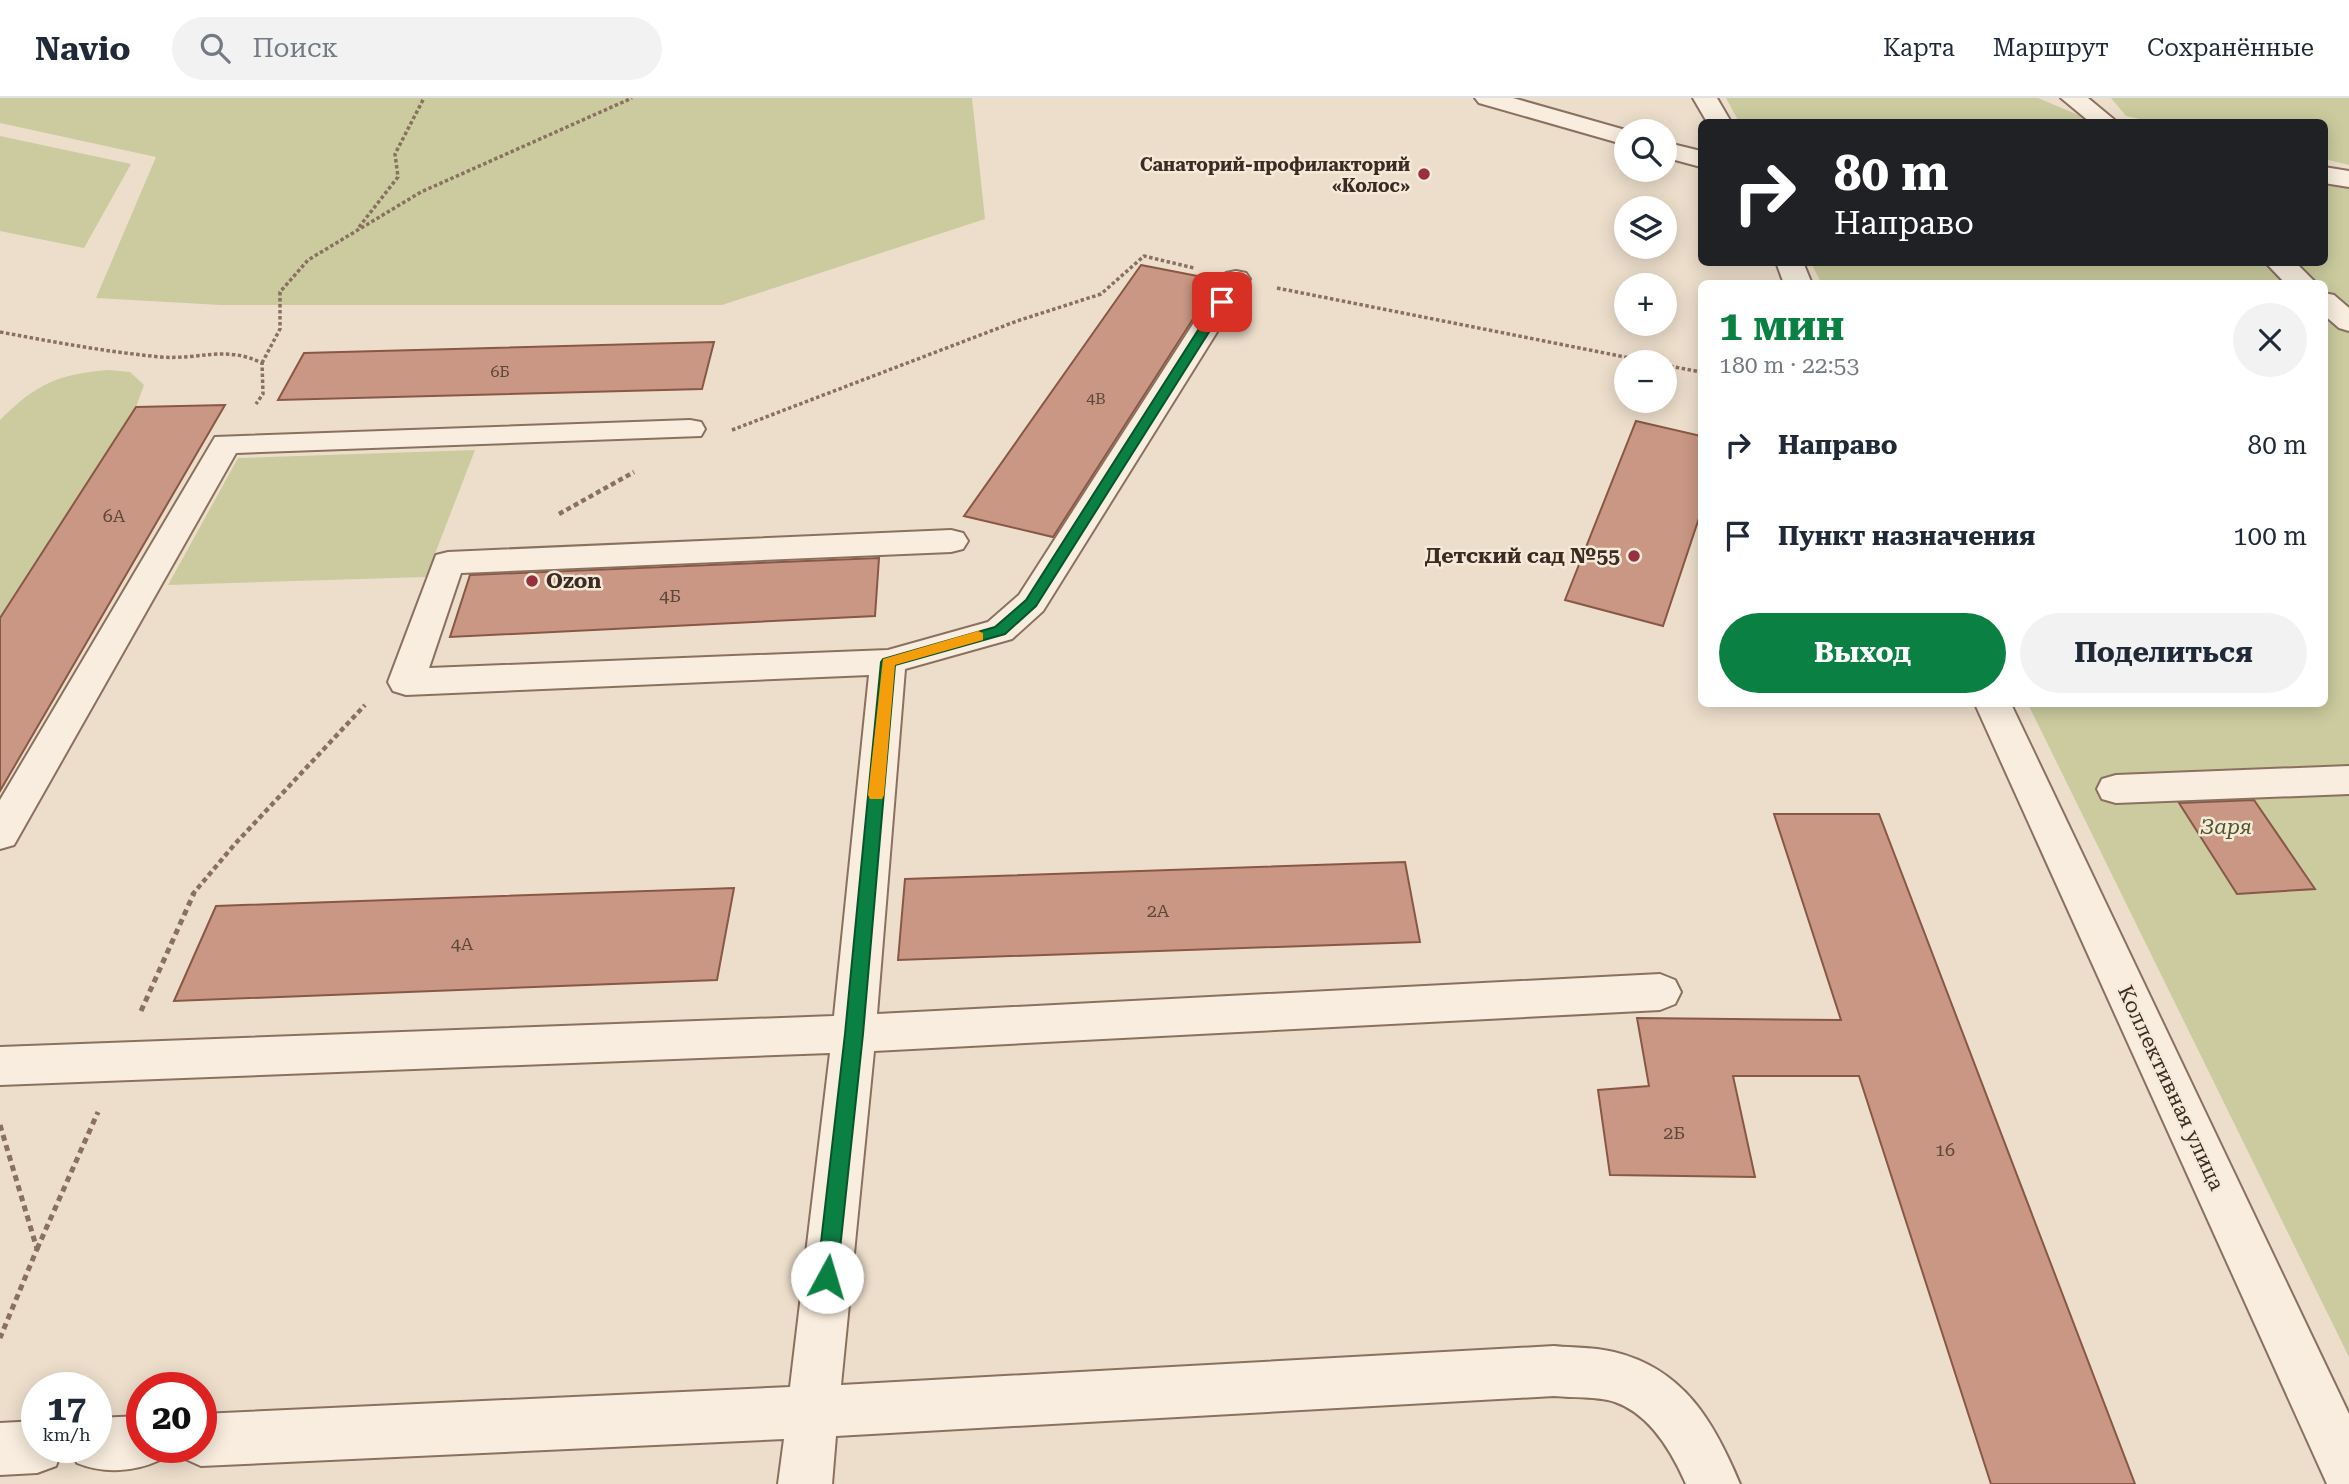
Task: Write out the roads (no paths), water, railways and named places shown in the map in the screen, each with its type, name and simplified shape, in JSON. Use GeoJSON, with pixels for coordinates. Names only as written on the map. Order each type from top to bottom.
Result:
{"type":"FeatureCollection","features":[{"type":"Feature","properties":{"kind":"street"},"geometry":{"type":"LineString","coordinates":[[1487,98],[1614,135]]}},
{"type":"Feature","properties":{"kind":"street"},"geometry":{"type":"LineString","coordinates":[[1705,98],[1717,119]]}},
{"type":"Feature","properties":{"kind":"street"},"geometry":{"type":"LineString","coordinates":[[2073,98],[2101,119]]}},
{"type":"Feature","properties":{"kind":"street"},"geometry":{"type":"LineString","coordinates":[[1677,153],[1698,158]]}},
{"type":"Feature","properties":{"kind":"street"},"geometry":{"type":"LineString","coordinates":[[2328,176],[2349,179]]}},
{"type":"Feature","properties":{"kind":"street"},"geometry":{"type":"LineString","coordinates":[[2282,266],[2298,280]]}},
{"type":"Feature","properties":{"kind":"street"},"geometry":{"type":"LineString","coordinates":[[951,541],[448,562],[406,682],[888,662],[1000,631],[1031,603],[1237,279]]}},
{"type":"Feature","properties":{"kind":"street"},"geometry":{"type":"LineString","coordinates":[[2328,304],[2349,322]]}},
{"type":"Feature","properties":{"kind":"street"},"geometry":{"type":"LineString","coordinates":[[0,834],[226,444],[690,429]]}},
{"type":"Feature","properties":{"kind":"street"},"geometry":{"type":"LineString","coordinates":[[805,1484],[854,1034],[888,662]]}},
{"type":"Feature","properties":{"kind":"street","name":"Коллективная улица"},"geometry":{"type":"LineString","coordinates":[[1994,707],[2349,1472]]}},
{"type":"Feature","properties":{"kind":"street"},"geometry":{"type":"LineString","coordinates":[[2116,789],[2349,780]]}},
{"type":"Feature","properties":{"kind":"street"},"geometry":{"type":"LineString","coordinates":[[0,1066],[854,1034],[1660,992]]}},
{"type":"Feature","properties":{"kind":"street"},"geometry":{"type":"LineString","coordinates":[[217,1439],[812,1412],[1554,1371],[1622,1379],[1665,1402],[1694,1439],[1713,1484]]}},
{"type":"Feature","properties":{"kind":"street"},"geometry":{"type":"LineString","coordinates":[[0,1449],[21,1448]]}},
{"type":"Feature","properties":{"kind":"place","name":"Санаторий-профилакторий «Колос»"},"geometry":{"type":"Point","coordinates":[1424,174]}},
{"type":"Feature","properties":{"kind":"place","name":"Детский сад №55"},"geometry":{"type":"Point","coordinates":[1634,556]}},
{"type":"Feature","properties":{"kind":"place","name":"Ozon"},"geometry":{"type":"Point","coordinates":[532,581]}},
{"type":"Feature","properties":{"kind":"park label","name":"Заря"},"geometry":{"type":"Point","coordinates":[2226,827]}}]}
